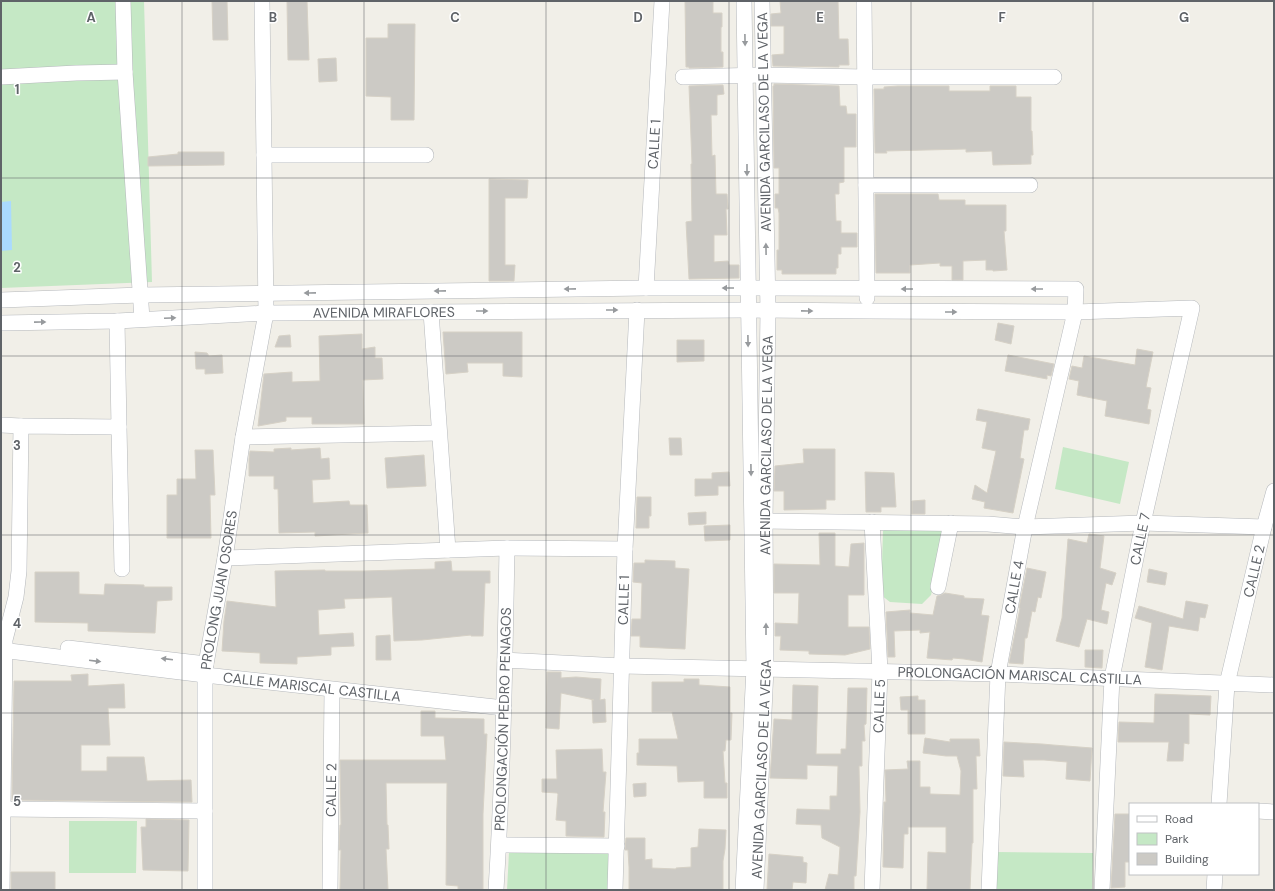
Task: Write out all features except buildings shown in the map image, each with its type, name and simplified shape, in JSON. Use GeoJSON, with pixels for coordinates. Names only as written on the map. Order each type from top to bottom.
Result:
{"type":"FeatureCollection","features":[{"type":"Feature","properties":{"kind":"street"},"geometry":{"type":"LineString","coordinates":[[123,1],[125,72],[142,319]]}},
{"type":"Feature","properties":{"kind":"street","name":"PROLONG JUAN OSORES"},"geometry":{"type":"LineString","coordinates":[[205,890],[206,669],[225,558],[243,437],[266,313],[262,1]]}},
{"type":"Feature","properties":{"kind":"street","name":"CALLE 1"},"geometry":{"type":"LineString","coordinates":[[646,288],[662,1]]}},
{"type":"Feature","properties":{"kind":"street","name":"AVENIDA GARCILASO DE LA VEGA"},"geometry":{"type":"LineString","coordinates":[[744,1],[748,310],[759,521],[760,668],[756,890]]}},
{"type":"Feature","properties":{"kind":"street","name":"AVENIDA GARCILASO DE LA VEGA"},"geometry":{"type":"LineString","coordinates":[[759,521],[768,310],[762,1]]}},
{"type":"Feature","properties":{"kind":"street"},"geometry":{"type":"LineString","coordinates":[[864,1],[868,289],[867,312]]}},
{"type":"Feature","properties":{"kind":"street"},"geometry":{"type":"LineString","coordinates":[[1,76],[76,72],[125,72]]}},
{"type":"Feature","properties":{"kind":"street"},"geometry":{"type":"LineString","coordinates":[[683,77],[763,75],[865,77],[1054,77]]}},
{"type":"Feature","properties":{"kind":"street"},"geometry":{"type":"LineString","coordinates":[[264,155],[426,155]]}},
{"type":"Feature","properties":{"kind":"street"},"geometry":{"type":"LineString","coordinates":[[866,185],[1030,184]]}},
{"type":"Feature","properties":{"kind":"street","name":"AVENIDA MIRAFLORES"},"geometry":{"type":"LineString","coordinates":[[1,300],[141,295],[646,288],[1076,289]]}},
{"type":"Feature","properties":{"kind":"street","name":"CALLE 4"},"geometry":{"type":"LineString","coordinates":[[989,890],[998,674],[1025,527],[1075,312],[1076,289]]}},
{"type":"Feature","properties":{"kind":"street","name":"CALLE 7"},"geometry":{"type":"LineString","coordinates":[[1075,312],[1192,308],[1143,523],[1112,678],[1102,890]]}},
{"type":"Feature","properties":{"kind":"street","name":"CALLE 1"},"geometry":{"type":"LineString","coordinates":[[615,890],[625,549],[637,310]]}},
{"type":"Feature","properties":{"kind":"street","name":"AVENIDA MIRAFLORES"},"geometry":{"type":"LineString","coordinates":[[1,323],[117,321],[266,313],[637,310],[1075,312]]}},
{"type":"Feature","properties":{"kind":"street"},"geometry":{"type":"LineString","coordinates":[[431,312],[448,550]]}},
{"type":"Feature","properties":{"kind":"street"},"geometry":{"type":"LineString","coordinates":[[117,321],[122,569]]}},
{"type":"Feature","properties":{"kind":"street"},"geometry":{"type":"LineString","coordinates":[[1,425],[74,425],[119,427]]}},
{"type":"Feature","properties":{"kind":"street"},"geometry":{"type":"LineString","coordinates":[[2,890],[3,645],[16,597],[19,571],[21,426]]}},
{"type":"Feature","properties":{"kind":"street"},"geometry":{"type":"LineString","coordinates":[[243,437],[439,433]]}},
{"type":"Feature","properties":{"kind":"street"},"geometry":{"type":"LineString","coordinates":[[1264,527],[1274,491]]}},
{"type":"Feature","properties":{"kind":"street","name":"CALLE 2"},"geometry":{"type":"LineString","coordinates":[[759,521],[951,523],[1025,527],[1143,523],[1264,527],[1227,684],[1219,803]]}},
{"type":"Feature","properties":{"kind":"street","name":"CALLE 5"},"geometry":{"type":"LineString","coordinates":[[872,522],[880,671],[872,890]]}},
{"type":"Feature","properties":{"kind":"street"},"geometry":{"type":"LineString","coordinates":[[938,587],[951,523]]}},
{"type":"Feature","properties":{"kind":"street"},"geometry":{"type":"LineString","coordinates":[[225,558],[508,548],[625,549]]}},
{"type":"Feature","properties":{"kind":"street","name":"PROLONGACIÓN PEDRO PENAGOS"},"geometry":{"type":"LineString","coordinates":[[496,890],[504,708],[508,548]]}},
{"type":"Feature","properties":{"kind":"street","name":"CALLE MARISCAL CASTILLA"},"geometry":{"type":"LineString","coordinates":[[3,645],[206,669],[332,690],[504,708]]}},
{"type":"Feature","properties":{"kind":"street","name":"PROLONGACIÓN MARISCAL CASTILLA"},"geometry":{"type":"LineString","coordinates":[[505,660],[622,666],[998,674],[1274,685]]}},
{"type":"Feature","properties":{"kind":"street","name":"AVENIDA GARCILASO DE LA VEGA"},"geometry":{"type":"LineString","coordinates":[[743,890],[760,668]]}},
{"type":"Feature","properties":{"kind":"street","name":"CALLE 2"},"geometry":{"type":"LineString","coordinates":[[330,890],[332,690]]}},
{"type":"Feature","properties":{"kind":"street"},"geometry":{"type":"LineString","coordinates":[[3,809],[205,811]]}},
{"type":"Feature","properties":{"kind":"street"},"geometry":{"type":"LineString","coordinates":[[1259,811],[1274,812]]}},
{"type":"Feature","properties":{"kind":"street"},"geometry":{"type":"LineString","coordinates":[[499,845],[617,846]]}},
{"type":"Feature","properties":{"kind":"street"},"geometry":{"type":"LineString","coordinates":[[1214,890],[1215,875]]}},
{"type":"Feature","properties":{"kind":"green space"},"geometry":{"type":"Polygon","coordinates":[[[1,1],[144,1],[152,282],[1,288],[1,1]]]}},
{"type":"Feature","properties":{"kind":"green space"},"geometry":{"type":"Polygon","coordinates":[[[1063,447],[1129,462],[1120,504],[1055,489],[1063,447]]]}},
{"type":"Feature","properties":{"kind":"green space"},"geometry":{"type":"Polygon","coordinates":[[[942,528],[946,534],[931,595],[922,604],[890,602],[881,595],[883,531],[885,529],[942,528]]]}},
{"type":"Feature","properties":{"kind":"green space"},"geometry":{"type":"Polygon","coordinates":[[[69,821],[137,821],[136,873],[69,873],[69,821]]]}},
{"type":"Feature","properties":{"kind":"green space"},"geometry":{"type":"Polygon","coordinates":[[[509,852],[610,853],[609,890],[507,890],[509,852]]]}},
{"type":"Feature","properties":{"kind":"green space"},"geometry":{"type":"Polygon","coordinates":[[[996,852],[1093,853],[1092,890],[994,890],[996,852]]]}},
{"type":"Feature","properties":{"kind":"water"},"geometry":{"type":"Polygon","coordinates":[[[11,201],[12,250],[1,251],[1,202],[11,201]]]}}]}
